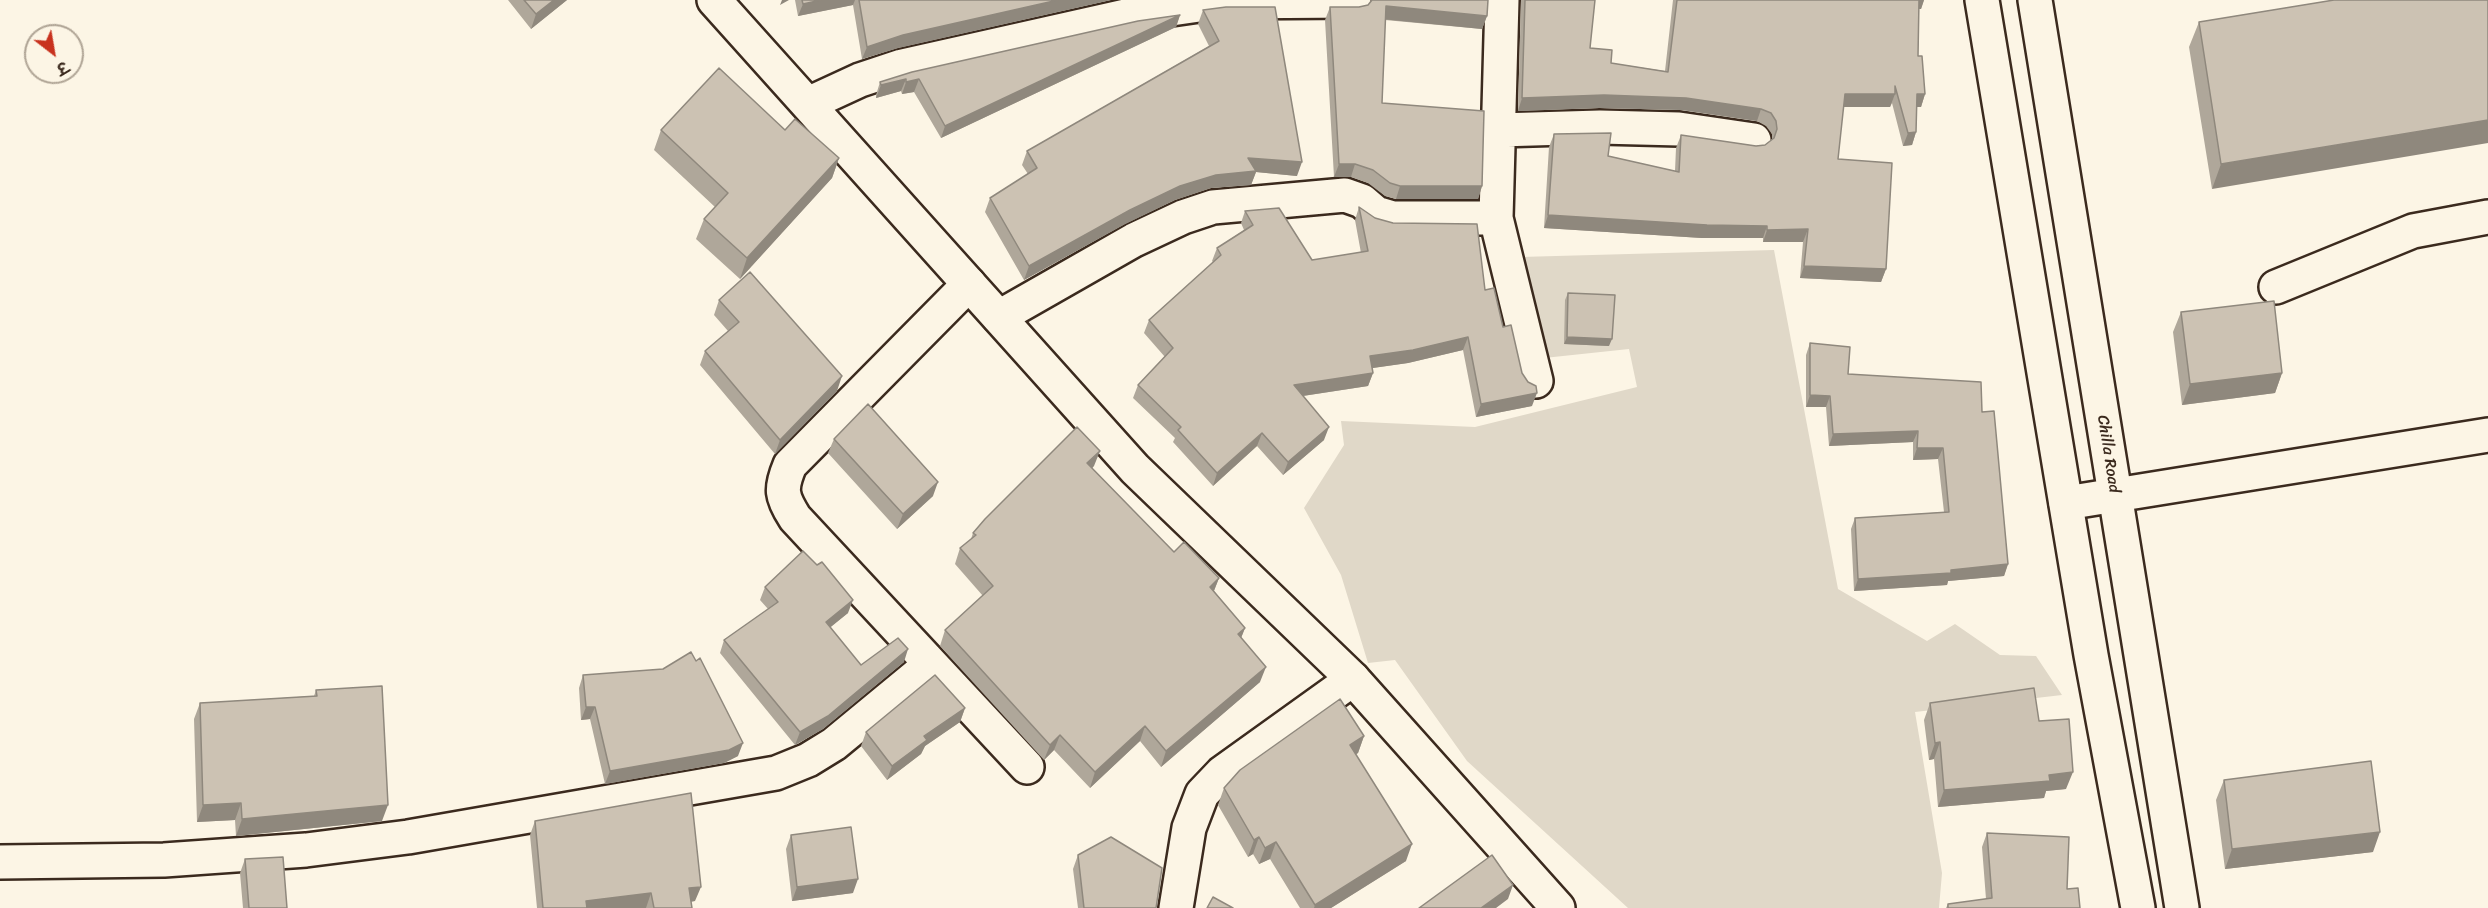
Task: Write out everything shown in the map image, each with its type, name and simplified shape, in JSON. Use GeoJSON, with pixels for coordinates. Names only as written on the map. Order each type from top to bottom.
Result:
{"type":"FeatureCollection","features":[{"type":"Feature","properties":{"kind":"street"},"geometry":{"type":"LineString","coordinates":[[714,0],[1136,469],[1353,679],[1558,908]]}},
{"type":"Feature","properties":{"kind":"street"},"geometry":{"type":"LineString","coordinates":[[1502,0],[1496,218],[1536,381]]}},
{"type":"Feature","properties":{"kind":"street"},"geometry":{"type":"LineString","coordinates":[[1982,0],[2091,655],[2138,908]]}},
{"type":"Feature","properties":{"kind":"street","name":"Chilla Road"},"geometry":{"type":"LineString","coordinates":[[2035,0],[2182,908]]}},
{"type":"Feature","properties":{"kind":"street"},"geometry":{"type":"LineString","coordinates":[[808,104],[860,80],[902,66],[1130,15],[1220,2],[1354,1]]}},
{"type":"Feature","properties":{"kind":"street"},"geometry":{"type":"LineString","coordinates":[[1499,130],[1600,127],[1679,129],[1754,140]]}},
{"type":"Feature","properties":{"kind":"street"},"geometry":{"type":"LineString","coordinates":[[999,317],[1134,240],[1183,217],[1213,207],[1346,195],[1362,201],[1376,213],[1393,218],[1496,218]]}},
{"type":"Feature","properties":{"kind":"street"},"geometry":{"type":"LineString","coordinates":[[2276,287],[2413,231],[2488,217]]}},
{"type":"Feature","properties":{"kind":"street"},"geometry":{"type":"LineString","coordinates":[[969,284],[790,465],[782,484],[785,501],[795,518],[1027,767]]}},
{"type":"Feature","properties":{"kind":"street"},"geometry":{"type":"LineString","coordinates":[[2066,503],[2488,435]]}},
{"type":"Feature","properties":{"kind":"street"},"geometry":{"type":"LineString","coordinates":[[0,861],[164,860],[306,850],[408,837],[776,773],[808,760],[834,744],[931,664]]}},
{"type":"Feature","properties":{"kind":"street"},"geometry":{"type":"LineString","coordinates":[[1176,908],[1189,828],[1202,794],[1222,773],[1353,679]]}},
{"type":"Feature","properties":{"kind":"shaded area"},"geometry":{"type":"Polygon","coordinates":[[[1774,250],[1838,589],[1927,641],[1955,624],[2000,655],[2036,656],[2062,695],[1915,712],[1942,873],[1939,908],[1628,908],[1467,761],[1395,660],[1368,663],[1341,575],[1304,508],[1344,445],[1341,421],[1475,427],[1637,387],[1629,349],[1544,358],[1520,257],[1774,250]]]}},
{"type":"Feature","properties":{"kind":"building"},"geometry":{"type":"Polygon","coordinates":[[[524,0],[554,0],[536,14],[524,0]]]}},
{"type":"Feature","properties":{"kind":"building"},"geometry":{"type":"Polygon","coordinates":[[[802,0],[821,0],[803,4],[802,0]]]}},
{"type":"Feature","properties":{"kind":"building"},"geometry":{"type":"Polygon","coordinates":[[[859,0],[1058,0],[903,35],[867,47],[859,0]]]}},
{"type":"Feature","properties":{"kind":"building"},"geometry":{"type":"Polygon","coordinates":[[[1372,0],[1488,0],[1487,16],[1386,6],[1382,103],[1484,111],[1482,186],[1400,186],[1390,183],[1373,170],[1355,164],[1339,164],[1330,7],[1359,7],[1368,5],[1372,0]]]}},
{"type":"Feature","properties":{"kind":"building"},"geometry":{"type":"Polygon","coordinates":[[[1525,0],[1595,0],[1590,48],[1612,50],[1611,63],[1668,72],[1677,0],[1919,0],[1918,56],[1922,56],[1925,94],[1917,94],[1916,132],[1908,133],[1895,86],[1895,94],[1845,94],[1838,159],[1892,163],[1886,269],[1804,266],[1808,229],[1767,230],[1767,226],[1707,225],[1548,215],[1554,134],[1611,133],[1608,156],[1679,172],[1681,135],[1756,146],[1765,145],[1774,138],[1777,129],[1776,121],[1771,113],[1761,109],[1686,98],[1604,95],[1522,98],[1525,0]]]}},
{"type":"Feature","properties":{"kind":"building"},"geometry":{"type":"Polygon","coordinates":[[[2334,0],[2488,0],[2488,120],[2221,164],[2199,22],[2334,0]]]}},
{"type":"Feature","properties":{"kind":"building"},"geometry":{"type":"Polygon","coordinates":[[[1226,7],[1275,7],[1302,162],[1248,158],[1256,171],[1216,175],[1180,186],[1130,210],[1029,266],[990,198],[1037,168],[1027,151],[1219,41],[1203,10],[1226,7]]]}},
{"type":"Feature","properties":{"kind":"building"},"geometry":{"type":"Polygon","coordinates":[[[1180,15],[945,126],[919,79],[906,82],[906,79],[881,85],[880,82],[912,72],[1138,21],[1180,15]]]}},
{"type":"Feature","properties":{"kind":"building"},"geometry":{"type":"Polygon","coordinates":[[[719,68],[785,130],[795,119],[839,158],[747,258],[704,219],[728,193],[661,130],[719,68]]]}},
{"type":"Feature","properties":{"kind":"building"},"geometry":{"type":"Polygon","coordinates":[[[1359,207],[1375,218],[1393,223],[1477,224],[1485,290],[1494,288],[1503,327],[1511,325],[1522,373],[1528,382],[1536,386],[1537,393],[1481,404],[1468,337],[1413,350],[1370,356],[1373,373],[1294,385],[1329,427],[1288,462],[1262,433],[1217,473],[1178,430],[1181,427],[1138,385],[1173,348],[1149,320],[1221,255],[1217,248],[1253,225],[1245,211],[1279,208],[1312,260],[1368,251],[1359,207]]]}},
{"type":"Feature","properties":{"kind":"building"},"geometry":{"type":"Polygon","coordinates":[[[750,272],[842,376],[780,440],[705,351],[739,322],[719,300],[750,272]]]}},
{"type":"Feature","properties":{"kind":"building"},"geometry":{"type":"Polygon","coordinates":[[[1568,293],[1615,295],[1612,339],[1567,337],[1568,293]]]}},
{"type":"Feature","properties":{"kind":"building"},"geometry":{"type":"Polygon","coordinates":[[[2274,301],[2282,373],[2190,384],[2181,312],[2274,301]]]}},
{"type":"Feature","properties":{"kind":"building"},"geometry":{"type":"Polygon","coordinates":[[[1810,343],[1850,347],[1848,374],[1981,382],[1982,412],[1994,411],[2008,564],[1951,570],[1951,573],[1858,579],[1855,518],[1949,512],[1943,448],[1917,448],[1918,431],[1833,434],[1830,396],[1810,395],[1810,343]]]}},
{"type":"Feature","properties":{"kind":"building"},"geometry":{"type":"Polygon","coordinates":[[[868,404],[938,482],[903,514],[834,439],[868,404]]]}},
{"type":"Feature","properties":{"kind":"building"},"geometry":{"type":"Polygon","coordinates":[[[1077,427],[1100,451],[1087,463],[1174,552],[1184,542],[1219,578],[1210,587],[1245,628],[1238,634],[1266,667],[1166,751],[1145,726],[1095,772],[1060,735],[1050,745],[945,630],[993,586],[960,548],[976,535],[973,533],[985,519],[1077,427]]]}},
{"type":"Feature","properties":{"kind":"building"},"geometry":{"type":"Polygon","coordinates":[[[803,551],[817,565],[822,562],[853,600],[826,622],[861,665],[898,638],[908,649],[828,716],[800,732],[724,640],[778,602],[765,587],[803,551]]]}},
{"type":"Feature","properties":{"kind":"building"},"geometry":{"type":"Polygon","coordinates":[[[691,652],[696,661],[700,658],[743,743],[729,750],[610,771],[595,707],[586,707],[583,675],[663,669],[691,652]]]}},
{"type":"Feature","properties":{"kind":"building"},"geometry":{"type":"Polygon","coordinates":[[[935,675],[965,708],[924,736],[927,740],[892,766],[866,732],[935,675]]]}},
{"type":"Feature","properties":{"kind":"building"},"geometry":{"type":"Polygon","coordinates":[[[382,686],[388,805],[242,819],[241,803],[203,805],[200,703],[317,696],[316,690],[382,686]]]}},
{"type":"Feature","properties":{"kind":"building"},"geometry":{"type":"Polygon","coordinates":[[[2034,688],[2039,721],[2069,719],[2073,772],[2049,775],[2050,781],[1944,790],[1940,742],[1935,743],[1930,703],[2034,688]]]}},
{"type":"Feature","properties":{"kind":"building"},"geometry":{"type":"Polygon","coordinates":[[[1340,699],[1364,736],[1350,745],[1412,844],[1315,905],[1276,842],[1265,848],[1259,837],[1254,840],[1224,788],[1240,770],[1340,699]]]}},
{"type":"Feature","properties":{"kind":"building"},"geometry":{"type":"Polygon","coordinates":[[[2371,761],[2380,832],[2232,849],[2224,780],[2371,761]]]}},
{"type":"Feature","properties":{"kind":"building"},"geometry":{"type":"Polygon","coordinates":[[[691,793],[701,887],[689,888],[692,908],[654,908],[651,893],[586,901],[587,908],[543,908],[535,821],[691,793]]]}},
{"type":"Feature","properties":{"kind":"building"},"geometry":{"type":"Polygon","coordinates":[[[851,827],[858,879],[797,887],[791,835],[851,827]]]}},
{"type":"Feature","properties":{"kind":"building"},"geometry":{"type":"Polygon","coordinates":[[[1987,833],[2069,837],[2067,889],[2078,888],[2080,908],[1948,908],[1948,904],[1992,898],[1987,833]]]}},
{"type":"Feature","properties":{"kind":"building"},"geometry":{"type":"Polygon","coordinates":[[[1111,837],[1162,868],[1156,908],[1084,908],[1078,855],[1111,837]]]}},
{"type":"Feature","properties":{"kind":"building"},"geometry":{"type":"Polygon","coordinates":[[[1492,855],[1513,885],[1481,908],[1419,908],[1492,855]]]}},
{"type":"Feature","properties":{"kind":"building"},"geometry":{"type":"Polygon","coordinates":[[[283,857],[287,908],[249,908],[245,859],[283,857]]]}},
{"type":"Feature","properties":{"kind":"building"},"geometry":{"type":"Polygon","coordinates":[[[1213,897],[1233,908],[1207,908],[1213,897]]]}}]}
